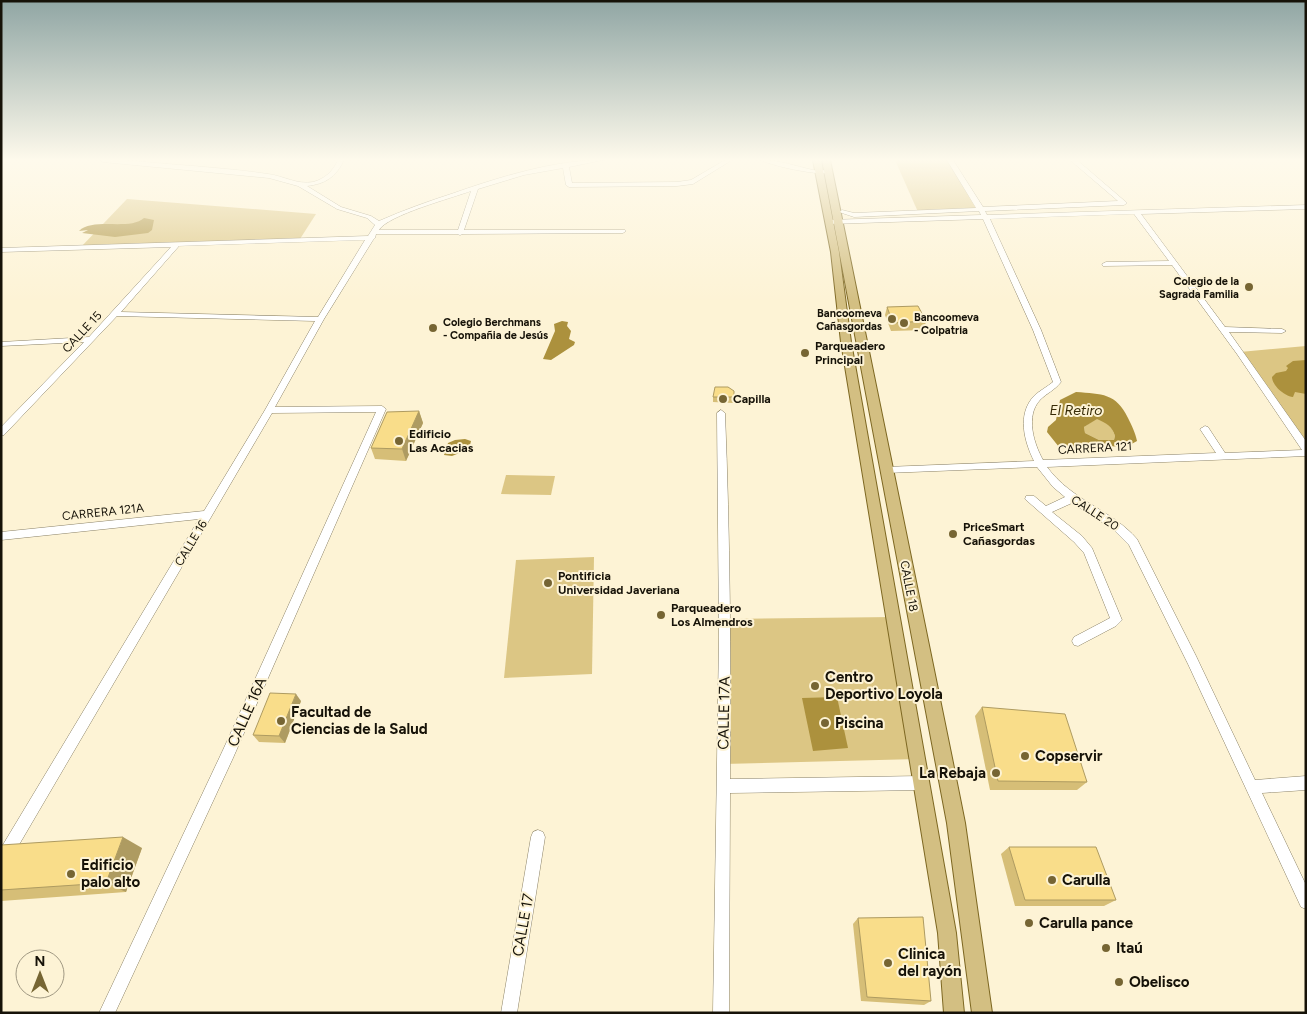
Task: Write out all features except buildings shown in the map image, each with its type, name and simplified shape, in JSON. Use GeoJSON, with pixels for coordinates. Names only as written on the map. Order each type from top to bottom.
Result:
{"type":"FeatureCollection","features":[{"type":"Feature","properties":{"kind":"main road","name":"CALLE 18"},"geometry":{"type":"LineString","coordinates":[[834,207],[956,823],[982,1013]]}},
{"type":"Feature","properties":{"kind":"main road","name":"CALLE 18"},"geometry":{"type":"LineString","coordinates":[[837,219],[846,342],[947,933],[954,1013]]}},
{"type":"Feature","properties":{"kind":"street"},"geometry":{"type":"LineString","coordinates":[[338,207],[369,217],[379,224],[418,207]]}},
{"type":"Feature","properties":{"kind":"street"},"geometry":{"type":"LineString","coordinates":[[460,233],[469,207]]}},
{"type":"Feature","properties":{"kind":"street","name":"CALLE 20"},"geometry":{"type":"LineString","coordinates":[[979,207],[1037,330],[1057,382],[1052,388],[1041,394],[1030,410],[1027,425],[1039,464],[1054,483],[1071,499],[1116,526],[1127,534],[1133,542],[1306,902]]}},
{"type":"Feature","properties":{"kind":"street"},"geometry":{"type":"LineString","coordinates":[[837,219],[983,213],[1063,207]]}},
{"type":"Feature","properties":{"kind":"street"},"geometry":{"type":"LineString","coordinates":[[837,219],[854,214],[1136,212],[1295,207]]}},
{"type":"Feature","properties":{"kind":"street"},"geometry":{"type":"LineString","coordinates":[[369,217],[404,212]]}},
{"type":"Feature","properties":{"kind":"street"},"geometry":{"type":"LineString","coordinates":[[1136,212],[1224,329],[1306,448]]}},
{"type":"Feature","properties":{"kind":"street","name":"CALLE 16"},"geometry":{"type":"LineString","coordinates":[[1,862],[270,410],[320,319],[379,224]]}},
{"type":"Feature","properties":{"kind":"street"},"geometry":{"type":"LineString","coordinates":[[1,250],[373,235],[623,231]]}},
{"type":"Feature","properties":{"kind":"street","name":"CALLE 15"},"geometry":{"type":"LineString","coordinates":[[1,433],[115,314],[177,244]]}},
{"type":"Feature","properties":{"kind":"street"},"geometry":{"type":"LineString","coordinates":[[1106,264],[1174,263]]}},
{"type":"Feature","properties":{"kind":"street"},"geometry":{"type":"LineString","coordinates":[[115,314],[320,319]]}},
{"type":"Feature","properties":{"kind":"street"},"geometry":{"type":"LineString","coordinates":[[1224,329],[1282,331]]}},
{"type":"Feature","properties":{"kind":"street"},"geometry":{"type":"LineString","coordinates":[[1,344],[90,339]]}},
{"type":"Feature","properties":{"kind":"street","name":"CALLE 16A"},"geometry":{"type":"LineString","coordinates":[[107,1013],[228,754],[382,409],[270,410]]}},
{"type":"Feature","properties":{"kind":"street","name":"CALLE 17A"},"geometry":{"type":"LineString","coordinates":[[720,413],[724,501],[720,1013]]}},
{"type":"Feature","properties":{"kind":"street"},"geometry":{"type":"LineString","coordinates":[[1205,429],[1222,456]]}},
{"type":"Feature","properties":{"kind":"street","name":"CARRERA 121"},"geometry":{"type":"LineString","coordinates":[[886,470],[1306,452]]}},
{"type":"Feature","properties":{"kind":"street"},"geometry":{"type":"LineString","coordinates":[[1030,499],[1078,539],[1088,551],[1114,612],[1116,620],[1111,624],[1093,630],[1078,641]]}},
{"type":"Feature","properties":{"kind":"street"},"geometry":{"type":"LineString","coordinates":[[1045,511],[1071,499]]}},
{"type":"Feature","properties":{"kind":"street","name":"CARRERA 121A"},"geometry":{"type":"LineString","coordinates":[[1,536],[208,514]]}},
{"type":"Feature","properties":{"kind":"street"},"geometry":{"type":"LineString","coordinates":[[722,786],[922,783]]}},
{"type":"Feature","properties":{"kind":"street"},"geometry":{"type":"LineString","coordinates":[[1252,787],[1306,783]]}},
{"type":"Feature","properties":{"kind":"street","name":"CALLE 17"},"geometry":{"type":"LineString","coordinates":[[509,1013],[538,837]]}},
{"type":"Feature","properties":{"kind":"shaded area"},"geometry":{"type":"Polygon","coordinates":[[[119,207],[232,207],[316,214],[300,239],[80,248],[119,207]]]}},
{"type":"Feature","properties":{"kind":"shaded area"},"geometry":{"type":"Polygon","coordinates":[[[916,207],[980,207],[981,209],[918,212],[916,207]]]}},
{"type":"Feature","properties":{"kind":"shaded area"},"geometry":{"type":"Polygon","coordinates":[[[1306,346],[1306,448],[1240,352],[1306,346]]]}},
{"type":"Feature","properties":{"kind":"shaded area"},"geometry":{"type":"Polygon","coordinates":[[[1097,418],[1110,427],[1115,436],[1114,440],[1099,440],[1085,433],[1084,427],[1097,418]]]}},
{"type":"Feature","properties":{"kind":"shaded area"},"geometry":{"type":"Polygon","coordinates":[[[506,475],[555,476],[551,495],[501,494],[506,475]]]}},
{"type":"Feature","properties":{"kind":"shaded area"},"geometry":{"type":"Polygon","coordinates":[[[594,557],[592,674],[504,678],[516,560],[594,557]]]}},
{"type":"Feature","properties":{"kind":"shaded area","name":"Centro Deportivo Loyola"},"geometry":{"type":"Polygon","coordinates":[[[894,617],[918,759],[723,764],[724,619],[894,617]]]}},
{"type":"Feature","properties":{"kind":"water"},"geometry":{"type":"Polygon","coordinates":[[[144,218],[154,220],[152,230],[148,233],[115,237],[82,233],[88,230],[79,231],[93,225],[130,224],[144,218]]]}},
{"type":"Feature","properties":{"kind":"water"},"geometry":{"type":"Polygon","coordinates":[[[562,321],[568,322],[567,326],[571,331],[569,339],[575,342],[574,345],[551,360],[543,359],[555,331],[554,324],[562,321]]]}},
{"type":"Feature","properties":{"kind":"water"},"geometry":{"type":"Polygon","coordinates":[[[1306,360],[1306,394],[1295,392],[1293,397],[1276,387],[1272,377],[1276,373],[1286,371],[1288,368],[1286,366],[1293,361],[1306,360]]]}},
{"type":"Feature","properties":{"kind":"water","name":"El Retiro"},"geometry":{"type":"Polygon","coordinates":[[[1076,392],[1093,393],[1113,399],[1123,410],[1132,426],[1137,441],[1126,447],[1106,446],[1070,450],[1059,447],[1047,432],[1048,427],[1056,420],[1060,400],[1076,392]],[[1097,419],[1084,427],[1085,433],[1099,440],[1114,440],[1115,436],[1108,425],[1097,419]]]}},
{"type":"Feature","properties":{"kind":"water"},"geometry":{"type":"Polygon","coordinates":[[[465,439],[471,441],[469,449],[452,456],[444,455],[448,443],[465,439]]]}},
{"type":"Feature","properties":{"kind":"water","name":"Piscina"},"geometry":{"type":"Polygon","coordinates":[[[837,697],[848,748],[813,751],[802,698],[837,697]]]}},
{"type":"Feature","properties":{"kind":"place","name":"Colegio de la Sagrada Familia"},"geometry":{"type":"Point","coordinates":[1249,287]}},
{"type":"Feature","properties":{"kind":"place","name":"Bancoomeva Cañasgordas"},"geometry":{"type":"Point","coordinates":[892,319]}},
{"type":"Feature","properties":{"kind":"place","name":"Bancoomeva - Colpatria"},"geometry":{"type":"Point","coordinates":[904,323]}},
{"type":"Feature","properties":{"kind":"place","name":"Colegio Berchmans - Compañia de Jesús"},"geometry":{"type":"Point","coordinates":[433,328]}},
{"type":"Feature","properties":{"kind":"place","name":"Parqueadero Principal"},"geometry":{"type":"Point","coordinates":[805,353]}},
{"type":"Feature","properties":{"kind":"place","name":"Capilla"},"geometry":{"type":"Point","coordinates":[723,399]}},
{"type":"Feature","properties":{"kind":"place","name":"Edificio Las Acacias"},"geometry":{"type":"Point","coordinates":[399,441]}},
{"type":"Feature","properties":{"kind":"place","name":"PriceSmart Cañasgordas"},"geometry":{"type":"Point","coordinates":[953,534]}},
{"type":"Feature","properties":{"kind":"place","name":"Pontificia Universidad Javeriana"},"geometry":{"type":"Point","coordinates":[548,583]}},
{"type":"Feature","properties":{"kind":"place","name":"Parqueadero Los Almendros"},"geometry":{"type":"Point","coordinates":[661,615]}},
{"type":"Feature","properties":{"kind":"place","name":"Centro Deportivo Loyola"},"geometry":{"type":"Point","coordinates":[815,686]}},
{"type":"Feature","properties":{"kind":"place","name":"Facultad de Ciencias de la Salud"},"geometry":{"type":"Point","coordinates":[281,721]}},
{"type":"Feature","properties":{"kind":"place","name":"Piscina"},"geometry":{"type":"Point","coordinates":[825,723]}},
{"type":"Feature","properties":{"kind":"place","name":"Copservir"},"geometry":{"type":"Point","coordinates":[1025,756]}},
{"type":"Feature","properties":{"kind":"place","name":"La Rebaja"},"geometry":{"type":"Point","coordinates":[996,773]}},
{"type":"Feature","properties":{"kind":"place","name":"Edificio palo alto"},"geometry":{"type":"Point","coordinates":[71,874]}},
{"type":"Feature","properties":{"kind":"place","name":"Carulla"},"geometry":{"type":"Point","coordinates":[1052,880]}},
{"type":"Feature","properties":{"kind":"place","name":"Carulla pance"},"geometry":{"type":"Point","coordinates":[1029,923]}},
{"type":"Feature","properties":{"kind":"place","name":"Itaú"},"geometry":{"type":"Point","coordinates":[1106,948]}},
{"type":"Feature","properties":{"kind":"place","name":"Clinica del rayón"},"geometry":{"type":"Point","coordinates":[888,963]}},
{"type":"Feature","properties":{"kind":"place","name":"Obelisco"},"geometry":{"type":"Point","coordinates":[1119,982]}}]}
